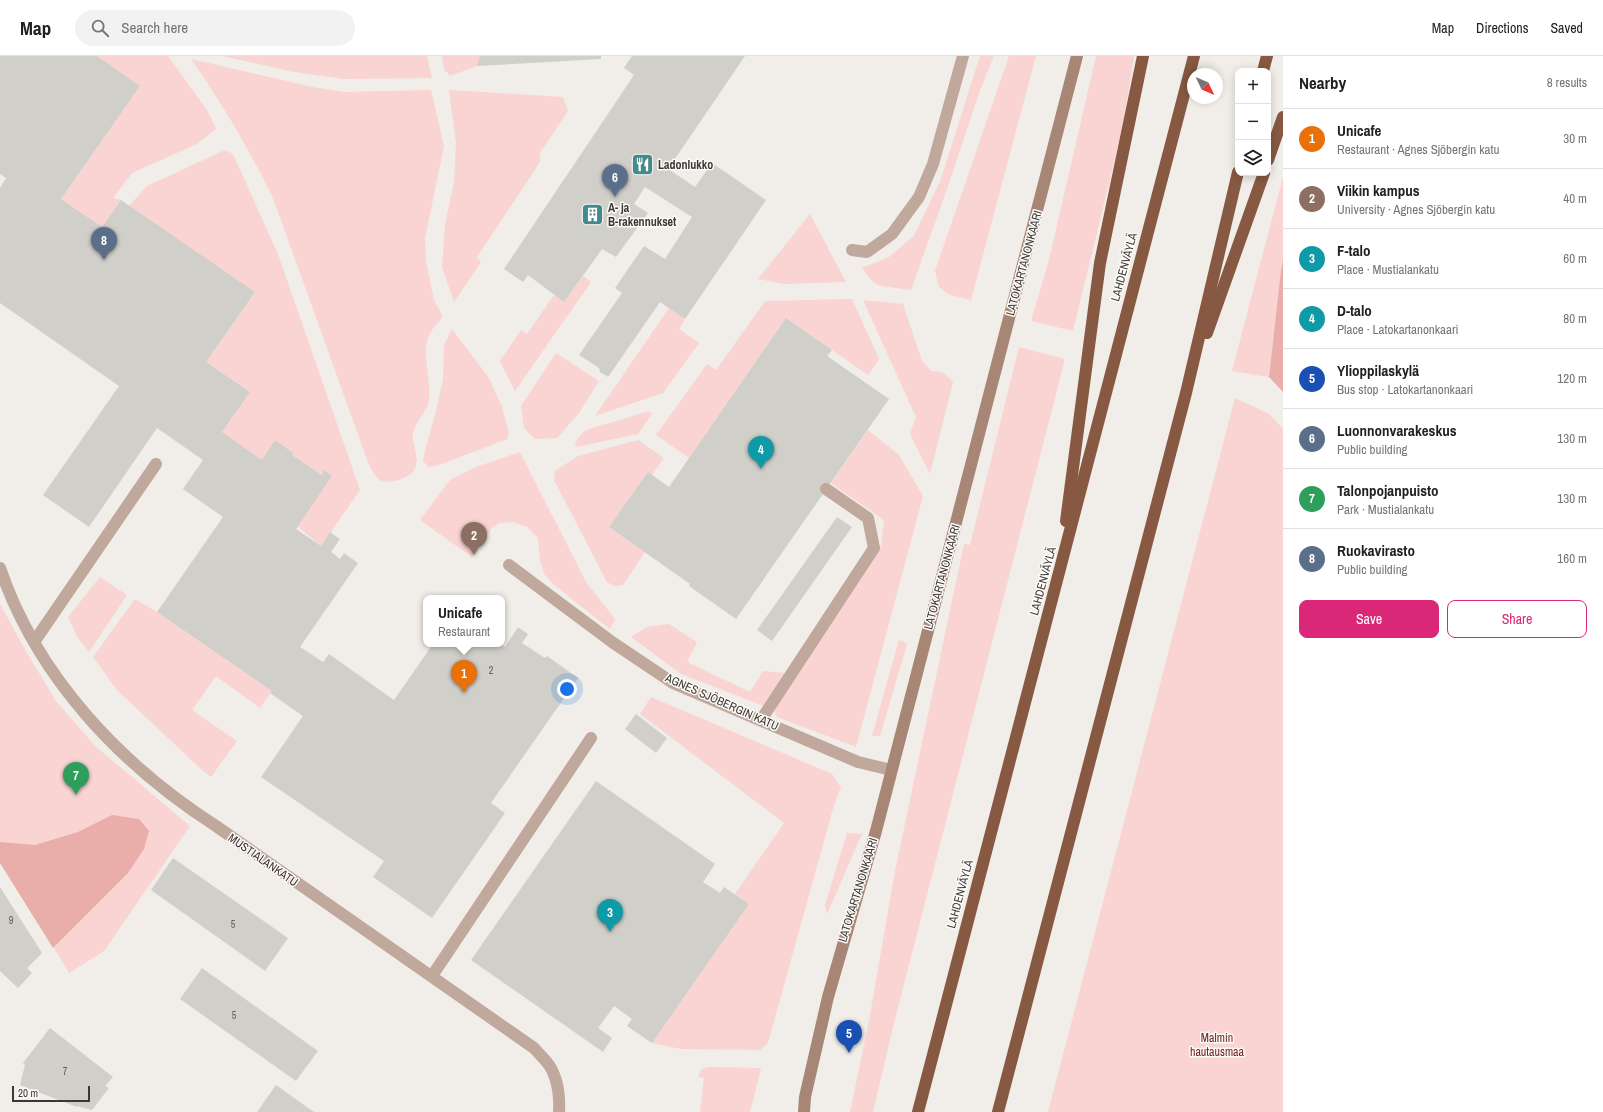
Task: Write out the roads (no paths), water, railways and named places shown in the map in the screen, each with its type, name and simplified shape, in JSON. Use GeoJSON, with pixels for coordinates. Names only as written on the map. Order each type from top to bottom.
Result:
{"type":"FeatureCollection","features":[{"type":"Feature","properties":{"kind":"highway"},"geometry":{"type":"LineString","coordinates":[[1059,574],[1100,263],[1143,56]]}},
{"type":"Feature","properties":{"kind":"highway","name":"LAHDENVÄYLÄ"},"geometry":{"type":"LineString","coordinates":[[918,1112],[1194,56]]}},
{"type":"Feature","properties":{"kind":"highway"},"geometry":{"type":"LineString","coordinates":[[1264,68],[1267,56]]}},
{"type":"Feature","properties":{"kind":"highway"},"geometry":{"type":"LineString","coordinates":[[1271,152],[1283,118]]}},
{"type":"Feature","properties":{"kind":"highway"},"geometry":{"type":"LineString","coordinates":[[998,1112],[1186,393],[1237,176]]}},
{"type":"Feature","properties":{"kind":"highway"},"geometry":{"type":"LineString","coordinates":[[1186,393],[1263,176]]}},
{"type":"Feature","properties":{"kind":"street"},"geometry":{"type":"LineString","coordinates":[[852,250],[867,252],[892,234],[919,197],[933,164],[963,56]]}},
{"type":"Feature","properties":{"kind":"street","name":"LATOKARTANONKAARI"},"geometry":{"type":"LineString","coordinates":[[804,1112],[805,1097],[837,961],[876,831],[1077,56]]}},
{"type":"Feature","properties":{"kind":"street"},"geometry":{"type":"LineString","coordinates":[[34,642],[156,464]]}},
{"type":"Feature","properties":{"kind":"street"},"geometry":{"type":"LineString","coordinates":[[761,720],[874,548],[868,518],[826,489]]}},
{"type":"Feature","properties":{"kind":"street","name":"AGNES SJÖBERGIN KATU"},"geometry":{"type":"LineString","coordinates":[[509,564],[612,642],[673,683],[858,762],[891,770]]}},
{"type":"Feature","properties":{"kind":"street","name":"MUSTIALANKATU"},"geometry":{"type":"LineString","coordinates":[[0,568],[5,583],[34,642],[48,664],[90,720],[116,748],[150,779],[186,807],[534,1048],[550,1067],[556,1083],[560,1102],[559,1112]]}},
{"type":"Feature","properties":{"kind":"street"},"geometry":{"type":"LineString","coordinates":[[432,976],[591,738]]}},
{"type":"Feature","properties":{"kind":"street","name":"LATOKARTANONKAARI"},"geometry":{"type":"LineString","coordinates":[[798,1112],[805,1097]]}},
{"type":"Feature","properties":{"kind":"place","name":"Ladonlukko"},"geometry":{"type":"Point","coordinates":[642,165]}},
{"type":"Feature","properties":{"kind":"place","name":"Luonnonvarakeskus"},"geometry":{"type":"Point","coordinates":[615,197]}},
{"type":"Feature","properties":{"kind":"place","name":"A- ja B-rakennukset"},"geometry":{"type":"Point","coordinates":[593,215]}},
{"type":"Feature","properties":{"kind":"place","name":"Ruokavirasto"},"geometry":{"type":"Point","coordinates":[104,260]}},
{"type":"Feature","properties":{"kind":"place","name":"D-talo"},"geometry":{"type":"Point","coordinates":[761,469]}},
{"type":"Feature","properties":{"kind":"place","name":"Viikin kampus"},"geometry":{"type":"Point","coordinates":[474,555]}},
{"type":"Feature","properties":{"kind":"place","name":"Unicafe"},"geometry":{"type":"Point","coordinates":[464,693]}},
{"type":"Feature","properties":{"kind":"place","name":"Talonpojanpuisto"},"geometry":{"type":"Point","coordinates":[76,795]}},
{"type":"Feature","properties":{"kind":"place","name":"F-talo"},"geometry":{"type":"Point","coordinates":[610,932]}},
{"type":"Feature","properties":{"kind":"place","name":"Ylioppilaskylä"},"geometry":{"type":"Point","coordinates":[849,1053]}},
{"type":"Feature","properties":{"kind":"park label","name":"Malmin hautausmaa"},"geometry":{"type":"Point","coordinates":[1217,1045]}}]}
